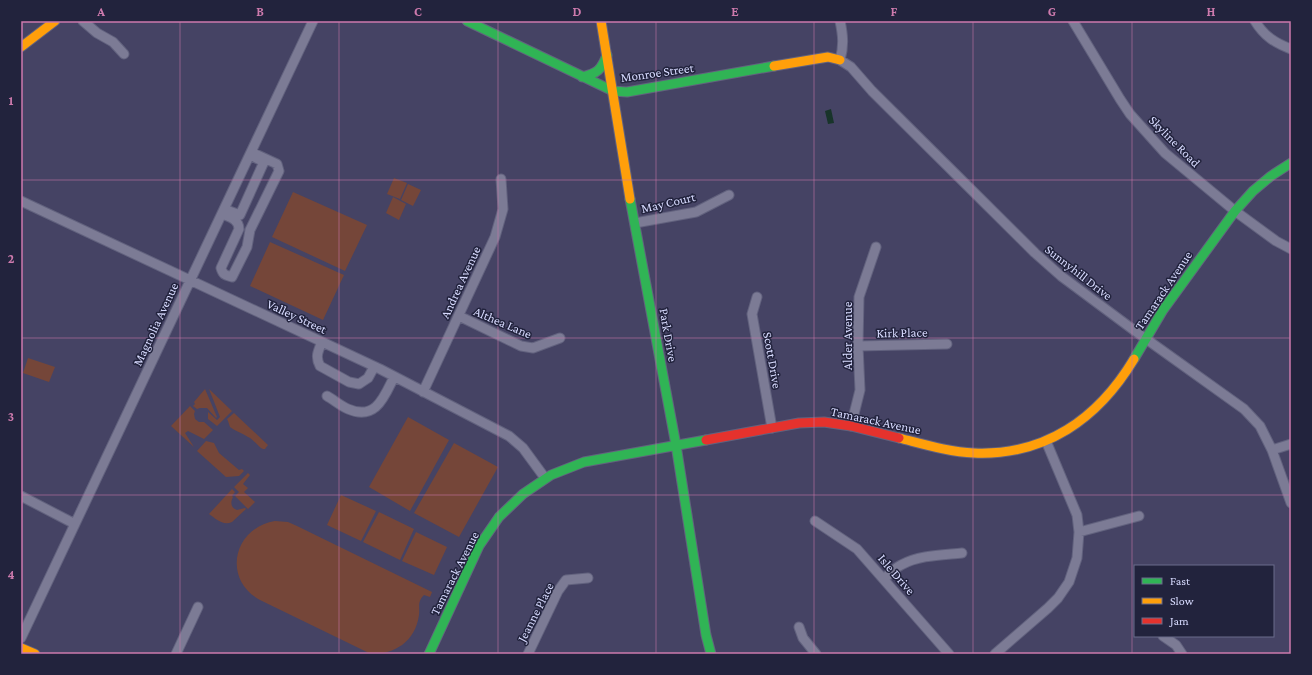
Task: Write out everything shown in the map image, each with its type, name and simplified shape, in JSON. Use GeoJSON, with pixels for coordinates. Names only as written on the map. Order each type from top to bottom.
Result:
{"type":"FeatureCollection","features":[{"type":"Feature","properties":{"kind":"main road"},"geometry":{"type":"LineString","coordinates":[[21,48],[55,21]]}},
{"type":"Feature","properties":{"kind":"main road","name":"Monroe Street"},"geometry":{"type":"LineString","coordinates":[[467,21],[613,91],[627,92],[818,58],[828,57],[840,60]]}},
{"type":"Feature","properties":{"kind":"main road","name":"Park Drive"},"geometry":{"type":"LineString","coordinates":[[601,21],[635,223],[676,445],[706,635],[711,654]]}},
{"type":"Feature","properties":{"kind":"main road"},"geometry":{"type":"LineString","coordinates":[[582,77],[595,74],[602,67],[607,55]]}},
{"type":"Feature","properties":{"kind":"main road","name":"Tamarack Avenue"},"geometry":{"type":"LineString","coordinates":[[429,654],[479,546],[500,516],[512,503],[528,490],[545,478],[565,468],[584,462],[799,423],[824,422],[851,426],[946,449],[973,453],[1008,452],[1026,448],[1063,433],[1090,414],[1124,376],[1163,310],[1234,211],[1253,191],[1271,176],[1291,163]]}},
{"type":"Feature","properties":{"kind":"main road"},"geometry":{"type":"LineString","coordinates":[[21,648],[35,654]]}},
{"type":"Feature","properties":{"kind":"street"},"geometry":{"type":"LineString","coordinates":[[83,21],[97,33],[113,42],[124,54]]}},
{"type":"Feature","properties":{"kind":"street","name":"Magnolia Avenue"},"geometry":{"type":"LineString","coordinates":[[21,638],[313,21]]}},
{"type":"Feature","properties":{"kind":"street"},"geometry":{"type":"LineString","coordinates":[[840,21],[843,39],[843,50],[840,60]]}},
{"type":"Feature","properties":{"kind":"street","name":"Skyline Road"},"geometry":{"type":"LineString","coordinates":[[1073,21],[1120,99],[1165,153],[1234,211],[1276,241],[1291,249]]}},
{"type":"Feature","properties":{"kind":"street"},"geometry":{"type":"LineString","coordinates":[[1255,21],[1259,28],[1276,43],[1291,49]]}},
{"type":"Feature","properties":{"kind":"street","name":"Sunnyhill Drive"},"geometry":{"type":"LineString","coordinates":[[840,60],[851,67],[877,96],[1035,253],[1061,276],[1145,339],[1244,409],[1260,426],[1272,450],[1291,503]]}},
{"type":"Feature","properties":{"kind":"street"},"geometry":{"type":"LineString","coordinates":[[240,215],[264,162],[250,154]]}},
{"type":"Feature","properties":{"kind":"street"},"geometry":{"type":"LineString","coordinates":[[223,211],[239,225],[239,229],[221,268],[222,273],[232,277],[247,247],[250,230],[279,171],[277,164],[272,161],[250,154]]}},
{"type":"Feature","properties":{"kind":"street","name":"Andrea Avenue"},"geometry":{"type":"LineString","coordinates":[[423,392],[495,237],[503,209],[501,178]]}},
{"type":"Feature","properties":{"kind":"street","name":"May Court"},"geometry":{"type":"LineString","coordinates":[[635,223],[696,212],[729,195]]}},
{"type":"Feature","properties":{"kind":"street","name":"Valley Street"},"geometry":{"type":"LineString","coordinates":[[21,201],[374,367],[509,436],[523,448],[545,478]]}},
{"type":"Feature","properties":{"kind":"street"},"geometry":{"type":"LineString","coordinates":[[223,211],[240,215],[254,223]]}},
{"type":"Feature","properties":{"kind":"street","name":"Alder Avenue"},"geometry":{"type":"LineString","coordinates":[[851,426],[860,390],[858,346],[859,297],[876,248]]}},
{"type":"Feature","properties":{"kind":"street","name":"Scott Drive"},"geometry":{"type":"LineString","coordinates":[[757,297],[752,314],[772,428]]}},
{"type":"Feature","properties":{"kind":"street","name":"Althea Lane"},"geometry":{"type":"LineString","coordinates":[[459,316],[521,346],[533,348],[560,338]]}},
{"type":"Feature","properties":{"kind":"street"},"geometry":{"type":"LineString","coordinates":[[322,342],[317,355],[320,366],[349,382],[359,384],[368,378],[374,367]]}},
{"type":"Feature","properties":{"kind":"street","name":"Kirk Place"},"geometry":{"type":"LineString","coordinates":[[858,346],[947,344]]}},
{"type":"Feature","properties":{"kind":"street"},"geometry":{"type":"LineString","coordinates":[[327,396],[346,408],[358,412],[367,412],[374,409],[381,402],[394,377]]}},
{"type":"Feature","properties":{"kind":"street"},"geometry":{"type":"LineString","coordinates":[[995,654],[1058,598],[1069,582],[1077,558],[1079,532],[1077,515],[1046,441]]}},
{"type":"Feature","properties":{"kind":"street"},"geometry":{"type":"LineString","coordinates":[[1272,450],[1291,444]]}},
{"type":"Feature","properties":{"kind":"street"},"geometry":{"type":"LineString","coordinates":[[21,496],[75,524]]}},
{"type":"Feature","properties":{"kind":"street"},"geometry":{"type":"LineString","coordinates":[[1079,532],[1139,516]]}},
{"type":"Feature","properties":{"kind":"street","name":"Isle Drive"},"geometry":{"type":"LineString","coordinates":[[815,521],[857,549],[949,654]]}},
{"type":"Feature","properties":{"kind":"street"},"geometry":{"type":"LineString","coordinates":[[884,579],[900,565],[912,560],[924,557],[962,553]]}},
{"type":"Feature","properties":{"kind":"street","name":"Jeanne Place"},"geometry":{"type":"LineString","coordinates":[[528,654],[558,591],[566,580],[588,578]]}},
{"type":"Feature","properties":{"kind":"street"},"geometry":{"type":"LineString","coordinates":[[176,654],[198,607]]}},
{"type":"Feature","properties":{"kind":"street"},"geometry":{"type":"LineString","coordinates":[[799,627],[803,638],[816,654]]}},
{"type":"Feature","properties":{"kind":"street"},"geometry":{"type":"LineString","coordinates":[[1164,637],[1176,646],[1182,654]]}},
{"type":"Feature","properties":{"kind":"shaded area"},"geometry":{"type":"Polygon","coordinates":[[[831,109],[834,123],[828,124],[825,111],[831,109]]]}},
{"type":"Feature","properties":{"kind":"shaded area"},"geometry":{"type":"Polygon","coordinates":[[[394,178],[407,183],[400,199],[387,194],[394,178]]]}},
{"type":"Feature","properties":{"kind":"shaded area"},"geometry":{"type":"Polygon","coordinates":[[[408,184],[421,190],[413,206],[401,200],[408,184]]]}},
{"type":"Feature","properties":{"kind":"shaded area"},"geometry":{"type":"Polygon","coordinates":[[[293,192],[367,225],[345,271],[272,237],[293,192]]]}},
{"type":"Feature","properties":{"kind":"shaded area"},"geometry":{"type":"Polygon","coordinates":[[[393,197],[406,204],[399,220],[386,213],[393,197]]]}},
{"type":"Feature","properties":{"kind":"shaded area"},"geometry":{"type":"Polygon","coordinates":[[[270,242],[344,275],[323,320],[250,286],[270,242]]]}},
{"type":"Feature","properties":{"kind":"shaded area"},"geometry":{"type":"Polygon","coordinates":[[[28,358],[55,367],[49,382],[23,373],[28,358]]]}},
{"type":"Feature","properties":{"kind":"shaded area"},"geometry":{"type":"Polygon","coordinates":[[[205,389],[217,417],[216,418],[207,408],[197,409],[193,406],[195,404],[194,402],[205,389]]]}},
{"type":"Feature","properties":{"kind":"shaded area"},"geometry":{"type":"Polygon","coordinates":[[[209,389],[232,411],[217,426],[208,419],[208,412],[217,420],[220,417],[209,389]]]}},
{"type":"Feature","properties":{"kind":"shaded area"},"geometry":{"type":"Polygon","coordinates":[[[190,406],[195,411],[195,419],[199,422],[204,422],[213,430],[204,439],[188,431],[185,433],[194,447],[171,426],[190,406]]]}},
{"type":"Feature","properties":{"kind":"shaded area"},"geometry":{"type":"Polygon","coordinates":[[[234,413],[268,445],[265,449],[261,448],[250,438],[230,427],[227,419],[234,413]]]}},
{"type":"Feature","properties":{"kind":"shaded area"},"geometry":{"type":"Polygon","coordinates":[[[408,417],[449,440],[410,511],[369,487],[408,417]]]}},
{"type":"Feature","properties":{"kind":"shaded area"},"geometry":{"type":"Polygon","coordinates":[[[206,441],[214,443],[219,453],[239,470],[242,469],[244,471],[239,476],[226,477],[197,451],[206,441]]]}},
{"type":"Feature","properties":{"kind":"shaded area"},"geometry":{"type":"Polygon","coordinates":[[[454,443],[498,467],[459,537],[414,513],[454,443]]]}},
{"type":"Feature","properties":{"kind":"shaded area"},"geometry":{"type":"Polygon","coordinates":[[[248,473],[250,475],[243,484],[248,488],[244,492],[255,502],[248,509],[235,496],[239,492],[234,487],[248,473]]]}},
{"type":"Feature","properties":{"kind":"shaded area"},"geometry":{"type":"Polygon","coordinates":[[[232,489],[235,492],[232,496],[232,507],[237,510],[246,509],[232,522],[223,523],[209,514],[232,489]]]}},
{"type":"Feature","properties":{"kind":"shaded area"},"geometry":{"type":"Polygon","coordinates":[[[341,495],[376,511],[361,541],[327,525],[341,495]]]}},
{"type":"Feature","properties":{"kind":"shaded area"},"geometry":{"type":"Polygon","coordinates":[[[379,512],[414,529],[400,560],[363,542],[379,512]]]}},
{"type":"Feature","properties":{"kind":"shaded area"},"geometry":{"type":"Polygon","coordinates":[[[275,521],[288,522],[297,526],[432,592],[430,597],[424,595],[420,600],[417,624],[408,639],[396,649],[388,652],[371,654],[260,600],[248,591],[240,580],[237,568],[238,555],[242,544],[250,533],[261,526],[275,521]]]}},
{"type":"Feature","properties":{"kind":"shaded area"},"geometry":{"type":"Polygon","coordinates":[[[416,532],[447,547],[434,575],[402,561],[416,532]]]}},
{"type":"Feature","properties":{"kind":"traffic: fast"},"geometry":{"type":"LineString","coordinates":[[467,21],[613,91],[627,92],[774,66]]}},
{"type":"Feature","properties":{"kind":"traffic: fast"},"geometry":{"type":"LineString","coordinates":[[582,77],[592,74],[598,70],[603,64],[607,55]]}},
{"type":"Feature","properties":{"kind":"traffic: fast"},"geometry":{"type":"LineString","coordinates":[[1134,359],[1163,310],[1235,211],[1253,191],[1271,176],[1291,163]]}},
{"type":"Feature","properties":{"kind":"traffic: fast"},"geometry":{"type":"LineString","coordinates":[[630,199],[676,445],[706,635],[711,654]]}},
{"type":"Feature","properties":{"kind":"traffic: fast"},"geometry":{"type":"LineString","coordinates":[[429,654],[479,546],[499,517],[523,494],[551,475],[584,462],[706,440]]}},
{"type":"Feature","properties":{"kind":"traffic: slow"},"geometry":{"type":"LineString","coordinates":[[21,47],[55,21]]}},
{"type":"Feature","properties":{"kind":"traffic: slow"},"geometry":{"type":"LineString","coordinates":[[601,21],[630,199]]}},
{"type":"Feature","properties":{"kind":"traffic: slow"},"geometry":{"type":"LineString","coordinates":[[774,66],[828,57],[840,60]]}},
{"type":"Feature","properties":{"kind":"traffic: slow"},"geometry":{"type":"LineString","coordinates":[[899,438],[955,451],[974,453],[1000,452],[1024,448],[1067,430],[1086,416],[1104,399],[1120,380],[1134,359]]}},
{"type":"Feature","properties":{"kind":"traffic: slow"},"geometry":{"type":"LineString","coordinates":[[21,648],[35,654]]}},
{"type":"Feature","properties":{"kind":"traffic: jam"},"geometry":{"type":"LineString","coordinates":[[706,440],[799,423],[824,422],[851,426],[899,438]]}}]}
